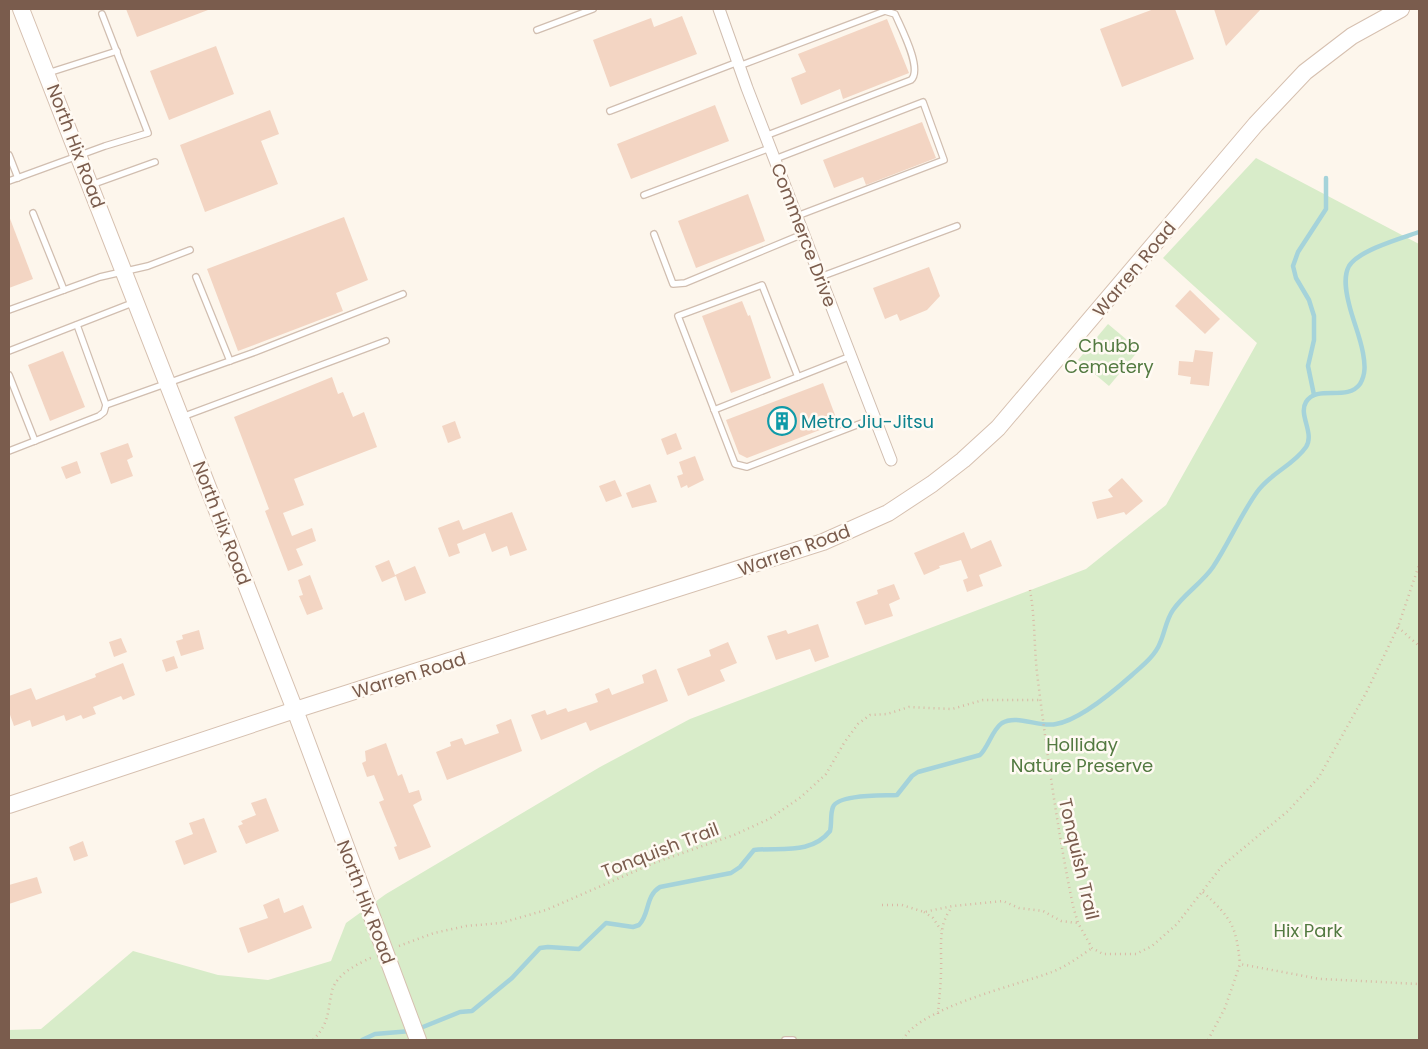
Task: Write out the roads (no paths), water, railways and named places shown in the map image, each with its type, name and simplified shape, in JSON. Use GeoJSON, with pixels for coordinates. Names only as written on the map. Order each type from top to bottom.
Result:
{"type":"FeatureCollection","features":[{"type":"Feature","properties":{"kind":"main road","name":"North Hix Road"},"geometry":{"type":"LineString","coordinates":[[21,9],[92,185],[296,710],[418,1040]]}},
{"type":"Feature","properties":{"kind":"main road","name":"Warren Road"},"geometry":{"type":"LineString","coordinates":[[9,806],[296,710],[815,545],[888,513],[964,460],[998,428],[1256,124],[1305,72],[1352,36],[1401,9]]}},
{"type":"Feature","properties":{"kind":"street","name":"Commerce Drive"},"geometry":{"type":"LineString","coordinates":[[719,9],[765,136],[891,460]]}},
{"type":"Feature","properties":{"kind":"lane"},"geometry":{"type":"LineString","coordinates":[[537,30],[593,9]]}},
{"type":"Feature","properties":{"kind":"lane"},"geometry":{"type":"LineString","coordinates":[[610,111],[885,11],[895,14],[916,70],[915,76],[911,80],[765,136]]}},
{"type":"Feature","properties":{"kind":"lane"},"geometry":{"type":"LineString","coordinates":[[9,181],[148,133],[102,14]]}},
{"type":"Feature","properties":{"kind":"lane"},"geometry":{"type":"LineString","coordinates":[[48,73],[117,51]]}},
{"type":"Feature","properties":{"kind":"lane"},"geometry":{"type":"LineString","coordinates":[[775,159],[924,102],[944,160],[797,216]]}},
{"type":"Feature","properties":{"kind":"lane"},"geometry":{"type":"LineString","coordinates":[[644,194],[770,148]]}},
{"type":"Feature","properties":{"kind":"lane"},"geometry":{"type":"LineString","coordinates":[[9,155],[18,178]]}},
{"type":"Feature","properties":{"kind":"lane"},"geometry":{"type":"LineString","coordinates":[[92,185],[155,162]]}},
{"type":"Feature","properties":{"kind":"lane"},"geometry":{"type":"LineString","coordinates":[[33,213],[64,290]]}},
{"type":"Feature","properties":{"kind":"lane"},"geometry":{"type":"LineString","coordinates":[[820,277],[957,226]]}},
{"type":"Feature","properties":{"kind":"lane"},"geometry":{"type":"LineString","coordinates":[[654,234],[673,284],[685,283],[803,234]]}},
{"type":"Feature","properties":{"kind":"lane"},"geometry":{"type":"LineString","coordinates":[[9,310],[64,290],[125,271],[148,266],[190,250]]}},
{"type":"Feature","properties":{"kind":"lane"},"geometry":{"type":"LineString","coordinates":[[196,277],[230,361]]}},
{"type":"Feature","properties":{"kind":"lane"},"geometry":{"type":"LineString","coordinates":[[798,377],[762,285],[678,316],[735,464],[747,468],[875,418]]}},
{"type":"Feature","properties":{"kind":"lane"},"geometry":{"type":"LineString","coordinates":[[106,405],[168,381],[230,361],[403,294]]}},
{"type":"Feature","properties":{"kind":"lane"},"geometry":{"type":"LineString","coordinates":[[9,351],[137,301]]}},
{"type":"Feature","properties":{"kind":"lane"},"geometry":{"type":"LineString","coordinates":[[9,451],[99,416],[104,412],[106,405],[77,325]]}},
{"type":"Feature","properties":{"kind":"lane"},"geometry":{"type":"LineString","coordinates":[[182,418],[386,341]]}},
{"type":"Feature","properties":{"kind":"lane"},"geometry":{"type":"LineString","coordinates":[[714,410],[851,356]]}},
{"type":"Feature","properties":{"kind":"lane"},"geometry":{"type":"LineString","coordinates":[[9,375],[35,441]]}},
{"type":"Feature","properties":{"kind":"lane"},"geometry":{"type":"LineString","coordinates":[[785,1040],[793,1040]]}},
{"type":"Feature","properties":{"kind":"waterway"},"geometry":{"type":"LineString","coordinates":[[1314,395],[1308,366],[1314,340],[1314,316],[1309,300],[1296,278],[1293,266],[1298,252],[1326,209],[1326,178]]}},
{"type":"Feature","properties":{"kind":"waterway"},"geometry":{"type":"LineString","coordinates":[[418,1029],[460,1012],[472,1011],[512,978],[540,948],[579,949],[606,923],[633,927],[639,925],[645,916],[652,895],[660,887],[731,873],[740,867],[754,850],[795,848],[814,844],[830,831],[832,810],[837,803],[852,798],[897,795],[912,776],[918,772],[980,755],[1002,723],[1021,720],[1050,725],[1056,724],[1086,711],[1106,696],[1152,656],[1158,648],[1173,610],[1213,567],[1245,510],[1262,485],[1301,454],[1306,447],[1309,436],[1304,413],[1306,402],[1317,394],[1348,392],[1360,384],[1364,373],[1364,361],[1347,295],[1346,280],[1349,266],[1354,260],[1371,250],[1419,232]]}},
{"type":"Feature","properties":{"kind":"waterway"},"geometry":{"type":"LineString","coordinates":[[362,1040],[375,1034],[411,1031]]}},
{"type":"Feature","properties":{"kind":"place","name":"Metro Jiu-Jitsu"},"geometry":{"type":"Point","coordinates":[782,421]}},
{"type":"Feature","properties":{"kind":"park label","name":"Chubb Cemetery"},"geometry":{"type":"Point","coordinates":[1109,355]}},
{"type":"Feature","properties":{"kind":"park label","name":"Holliday Nature Preserve"},"geometry":{"type":"Point","coordinates":[1082,754]}},
{"type":"Feature","properties":{"kind":"park label","name":"Hix Park"},"geometry":{"type":"Point","coordinates":[1308,930]}}]}
